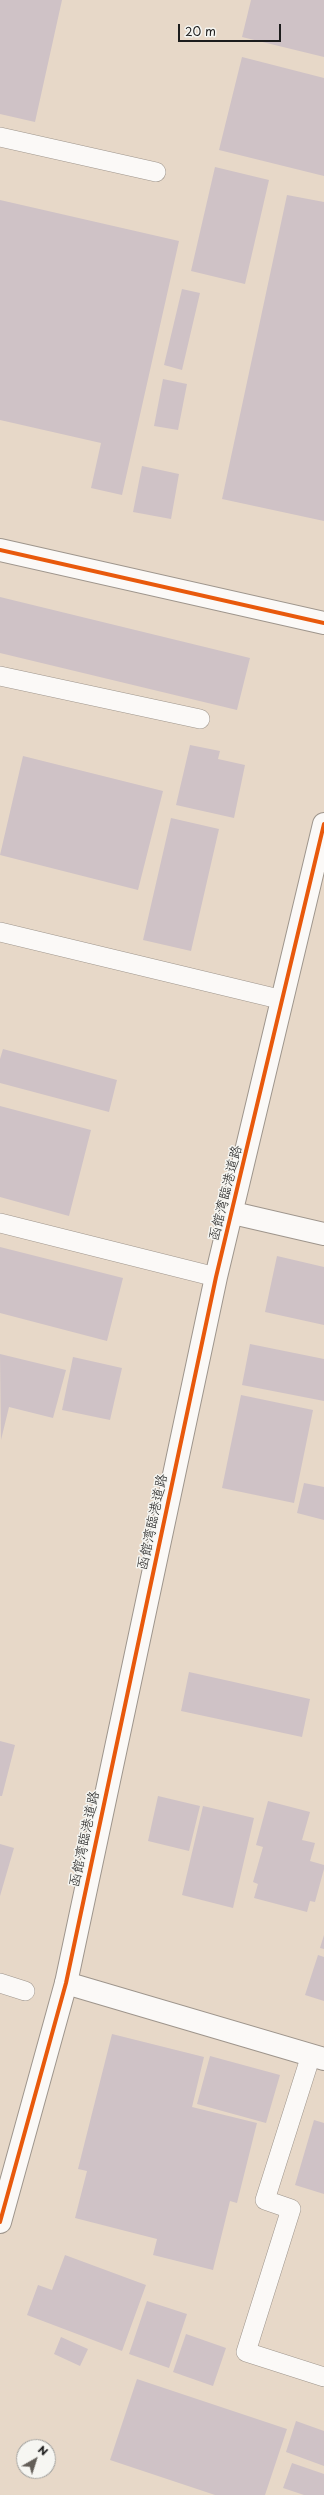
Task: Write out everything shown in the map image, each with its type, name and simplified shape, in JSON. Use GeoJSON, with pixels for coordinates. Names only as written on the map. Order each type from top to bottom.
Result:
{"type":"FeatureCollection","features":[{"type":"Feature","properties":{"kind":"street"},"geometry":{"type":"LineString","coordinates":[[0,550],[324,623]]}},
{"type":"Feature","properties":{"kind":"street","name":"函館湾臨港道路"},"geometry":{"type":"LineString","coordinates":[[0,2222],[66,1983],[216,1277],[233,1213],[324,824]]}},
{"type":"Feature","properties":{"kind":"street"},"geometry":{"type":"LineString","coordinates":[[233,1213],[324,1234]]}},
{"type":"Feature","properties":{"kind":"street"},"geometry":{"type":"LineString","coordinates":[[66,1983],[317,2057]]}},
{"type":"Feature","properties":{"kind":"lane"},"geometry":{"type":"LineString","coordinates":[[0,136],[156,172]]}},
{"type":"Feature","properties":{"kind":"lane"},"geometry":{"type":"LineString","coordinates":[[0,676],[200,719]]}},
{"type":"Feature","properties":{"kind":"lane"},"geometry":{"type":"LineString","coordinates":[[0,932],[283,1000]]}},
{"type":"Feature","properties":{"kind":"lane"},"geometry":{"type":"LineString","coordinates":[[0,1223],[216,1277]]}},
{"type":"Feature","properties":{"kind":"lane"},"geometry":{"type":"LineString","coordinates":[[0,1983],[25,1991]]}},
{"type":"Feature","properties":{"kind":"lane"},"geometry":{"type":"LineString","coordinates":[[317,2057],[265,2200],[291,2209],[246,2352],[324,2377]]}},
{"type":"Feature","properties":{"kind":"building"},"geometry":{"type":"Polygon","coordinates":[[[0,0],[62,0],[35,122],[0,114],[0,0]]]}},
{"type":"Feature","properties":{"kind":"building"},"geometry":{"type":"Polygon","coordinates":[[[251,0],[324,0],[324,57],[242,37],[251,0]]]}},
{"type":"Feature","properties":{"kind":"building"},"geometry":{"type":"Polygon","coordinates":[[[242,57],[324,78],[324,176],[219,150],[242,57]]]}},
{"type":"Feature","properties":{"kind":"building"},"geometry":{"type":"Polygon","coordinates":[[[215,167],[269,180],[245,284],[191,271],[215,167]]]}},
{"type":"Feature","properties":{"kind":"building"},"geometry":{"type":"Polygon","coordinates":[[[287,195],[324,202],[324,521],[222,499],[287,195]]]}},
{"type":"Feature","properties":{"kind":"building"},"geometry":{"type":"Polygon","coordinates":[[[0,200],[179,241],[122,495],[91,488],[101,443],[0,420],[0,200]]]}},
{"type":"Feature","properties":{"kind":"building"},"geometry":{"type":"Polygon","coordinates":[[[182,289],[200,293],[182,370],[164,365],[182,289]]]}},
{"type":"Feature","properties":{"kind":"building"},"geometry":{"type":"Polygon","coordinates":[[[163,379],[187,384],[178,430],[154,426],[163,379]]]}},
{"type":"Feature","properties":{"kind":"building"},"geometry":{"type":"Polygon","coordinates":[[[142,466],[179,474],[171,519],[133,512],[142,466]]]}},
{"type":"Feature","properties":{"kind":"building"},"geometry":{"type":"Polygon","coordinates":[[[0,597],[250,658],[237,710],[0,653],[0,597]]]}},
{"type":"Feature","properties":{"kind":"building"},"geometry":{"type":"Polygon","coordinates":[[[190,745],[220,751],[218,759],[245,765],[234,818],[176,805],[190,745]]]}},
{"type":"Feature","properties":{"kind":"building"},"geometry":{"type":"Polygon","coordinates":[[[23,756],[163,791],[138,890],[0,855],[23,756]]]}},
{"type":"Feature","properties":{"kind":"building"},"geometry":{"type":"Polygon","coordinates":[[[171,818],[219,829],[191,951],[143,940],[171,818]]]}},
{"type":"Feature","properties":{"kind":"building"},"geometry":{"type":"Polygon","coordinates":[[[3,1049],[117,1080],[109,1112],[0,1083],[0,1059],[3,1049]]]}},
{"type":"Feature","properties":{"kind":"building"},"geometry":{"type":"Polygon","coordinates":[[[0,1106],[91,1130],[69,1216],[0,1197],[0,1106]]]}},
{"type":"Feature","properties":{"kind":"building"},"geometry":{"type":"Polygon","coordinates":[[[0,1247],[123,1278],[107,1341],[0,1313],[0,1247]]]}},
{"type":"Feature","properties":{"kind":"building"},"geometry":{"type":"Polygon","coordinates":[[[277,1256],[324,1267],[324,1325],[265,1312],[277,1256]]]}},
{"type":"Feature","properties":{"kind":"building"},"geometry":{"type":"Polygon","coordinates":[[[250,1344],[324,1359],[324,1401],[242,1385],[250,1344]]]}},
{"type":"Feature","properties":{"kind":"building"},"geometry":{"type":"Polygon","coordinates":[[[0,1354],[66,1370],[53,1418],[9,1407],[1,1440],[0,1354]]]}},
{"type":"Feature","properties":{"kind":"building"},"geometry":{"type":"Polygon","coordinates":[[[73,1357],[122,1368],[110,1420],[62,1410],[73,1357]]]}},
{"type":"Feature","properties":{"kind":"building"},"geometry":{"type":"Polygon","coordinates":[[[241,1395],[313,1410],[294,1503],[222,1488],[241,1395]]]}},
{"type":"Feature","properties":{"kind":"building"},"geometry":{"type":"Polygon","coordinates":[[[304,1483],[324,1487],[324,1520],[297,1513],[304,1483]]]}},
{"type":"Feature","properties":{"kind":"building"},"geometry":{"type":"Polygon","coordinates":[[[189,1672],[310,1699],[302,1737],[181,1711],[189,1672]]]}},
{"type":"Feature","properties":{"kind":"building"},"geometry":{"type":"Polygon","coordinates":[[[0,1741],[15,1745],[2,1796],[0,1796],[0,1741]]]}},
{"type":"Feature","properties":{"kind":"building"},"geometry":{"type":"Polygon","coordinates":[[[158,1796],[200,1806],[189,1851],[148,1841],[158,1796]]]}},
{"type":"Feature","properties":{"kind":"building"},"geometry":{"type":"Polygon","coordinates":[[[268,1801],[310,1812],[302,1840],[315,1843],[310,1861],[324,1865],[324,1869],[315,1902],[310,1901],[307,1912],[254,1898],[258,1884],[253,1882],[263,1847],[256,1845],[268,1801]]]}},
{"type":"Feature","properties":{"kind":"building"},"geometry":{"type":"Polygon","coordinates":[[[203,1806],[254,1818],[233,1908],[182,1895],[203,1806]]]}},
{"type":"Feature","properties":{"kind":"building"},"geometry":{"type":"Polygon","coordinates":[[[0,1844],[14,1848],[0,1896],[0,1844]]]}},
{"type":"Feature","properties":{"kind":"building"},"geometry":{"type":"Polygon","coordinates":[[[324,1935],[324,1949],[320,1948],[324,1935]]]}},
{"type":"Feature","properties":{"kind":"building"},"geometry":{"type":"Polygon","coordinates":[[[318,1955],[324,1957],[324,2001],[305,1995],[318,1955]]]}},
{"type":"Feature","properties":{"kind":"building"},"geometry":{"type":"Polygon","coordinates":[[[112,2034],[204,2057],[192,2107],[257,2123],[237,2203],[230,2201],[213,2270],[153,2255],[157,2239],[75,2218],[87,2171],[78,2169],[112,2034]]]}},
{"type":"Feature","properties":{"kind":"building"},"geometry":{"type":"Polygon","coordinates":[[[210,2056],[280,2075],[266,2123],[197,2104],[210,2056]]]}},
{"type":"Feature","properties":{"kind":"building"},"geometry":{"type":"Polygon","coordinates":[[[314,2120],[324,2123],[324,2194],[295,2185],[314,2120]]]}},
{"type":"Feature","properties":{"kind":"building"},"geometry":{"type":"Polygon","coordinates":[[[65,2255],[146,2285],[122,2351],[27,2315],[38,2285],[52,2290],[65,2255]]]}},
{"type":"Feature","properties":{"kind":"building"},"geometry":{"type":"Polygon","coordinates":[[[147,2301],[187,2314],[169,2368],[129,2354],[147,2301]]]}},
{"type":"Feature","properties":{"kind":"building"},"geometry":{"type":"Polygon","coordinates":[[[186,2334],[226,2348],[213,2386],[173,2372],[186,2334]]]}},
{"type":"Feature","properties":{"kind":"building"},"geometry":{"type":"Polygon","coordinates":[[[61,2337],[88,2349],[80,2366],[54,2354],[61,2337]]]}},
{"type":"Feature","properties":{"kind":"building"},"geometry":{"type":"Polygon","coordinates":[[[137,2379],[287,2429],[265,2495],[215,2495],[110,2460],[137,2379]]]}},
{"type":"Feature","properties":{"kind":"building"},"geometry":{"type":"Polygon","coordinates":[[[296,2421],[324,2431],[324,2466],[286,2452],[296,2421]]]}},
{"type":"Feature","properties":{"kind":"building"},"geometry":{"type":"Polygon","coordinates":[[[292,2463],[324,2474],[324,2495],[304,2495],[283,2488],[292,2463]]]}},
{"type":"Feature","properties":{"kind":"cycle path"},"geometry":{"type":"LineString","coordinates":[[0,550],[324,623]]}},
{"type":"Feature","properties":{"kind":"cycle path"},"geometry":{"type":"LineString","coordinates":[[0,2222],[66,1983],[216,1277],[324,824]]}}]}
